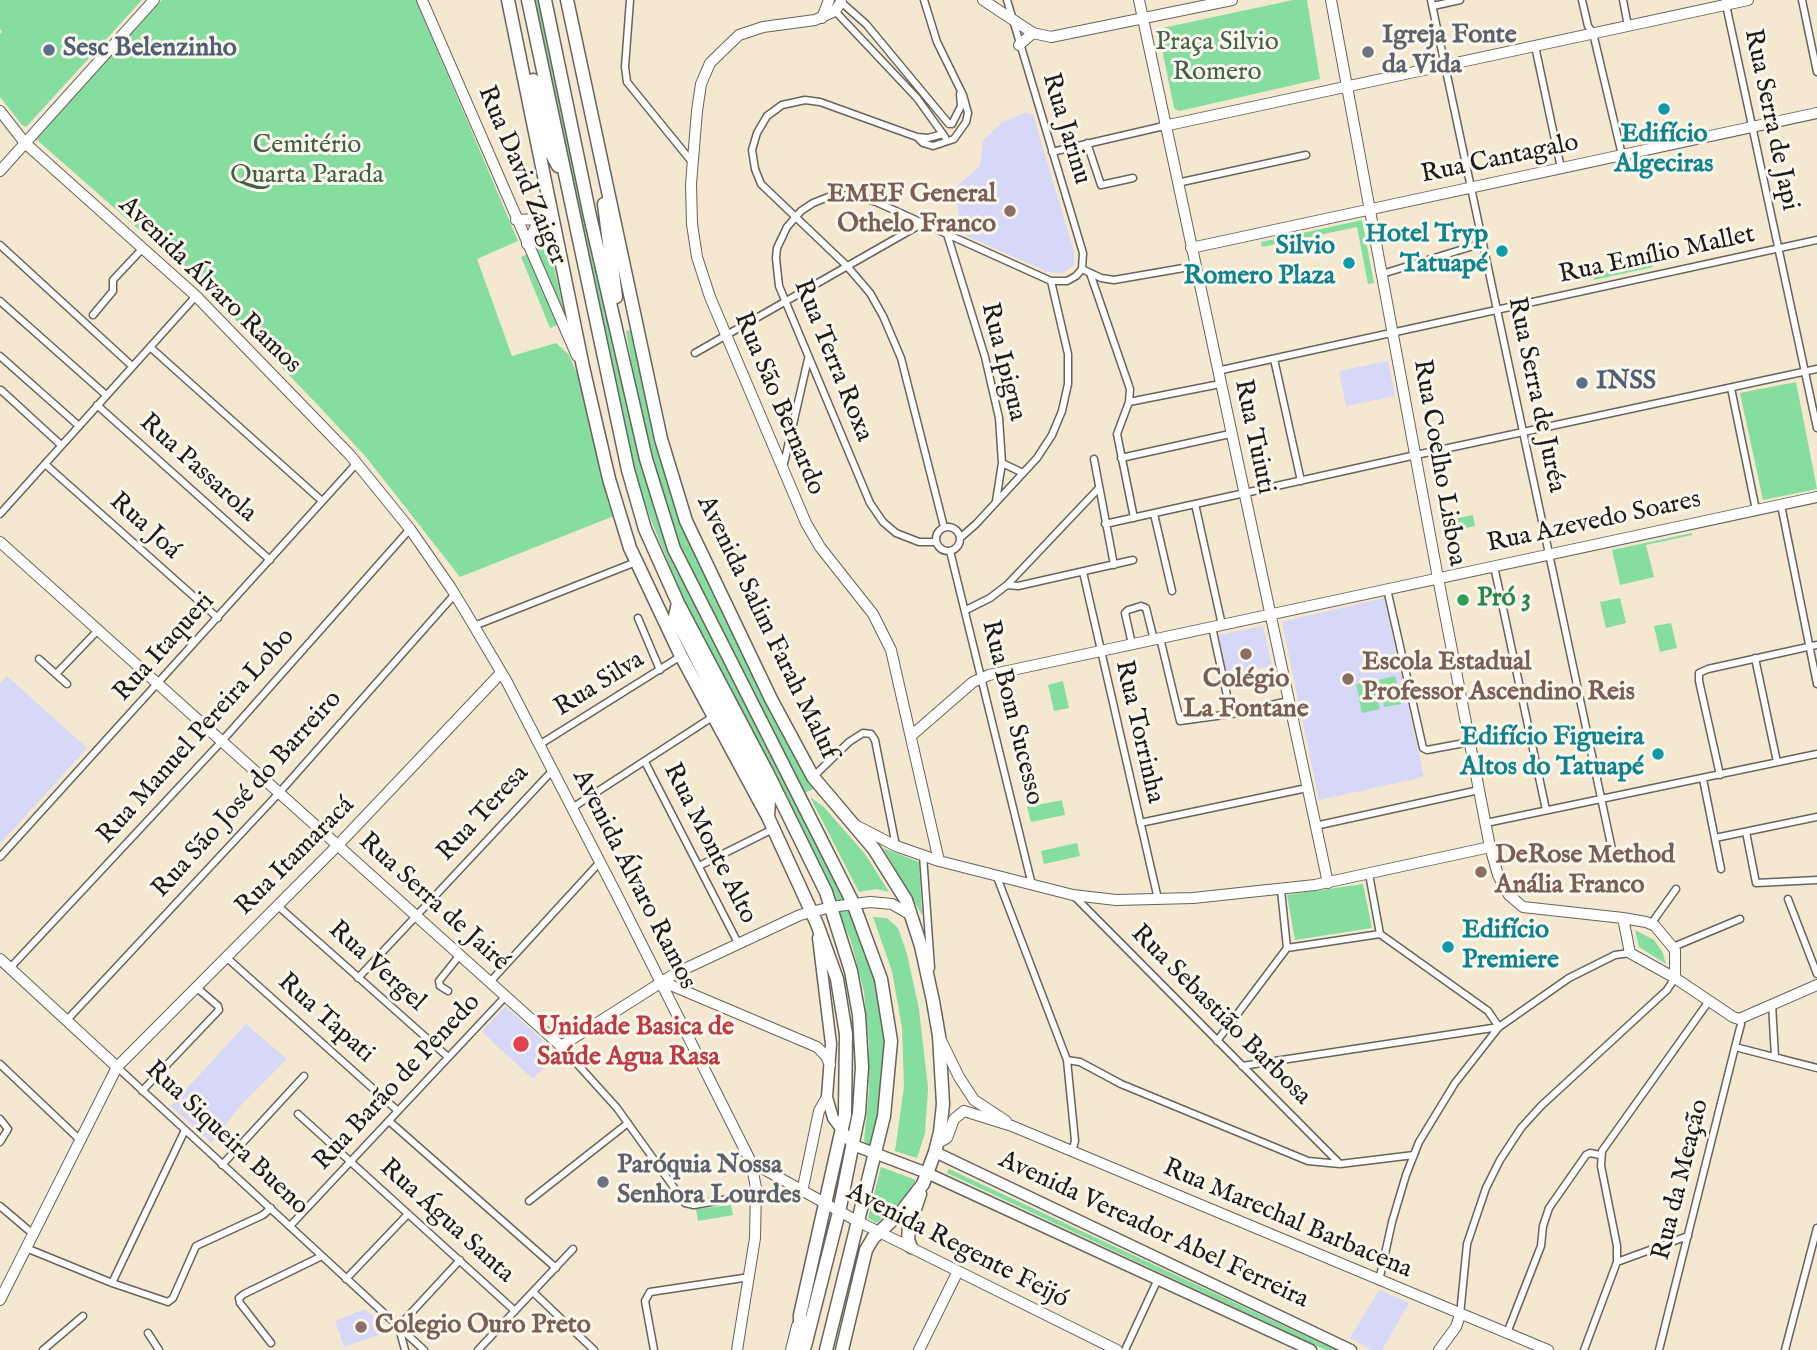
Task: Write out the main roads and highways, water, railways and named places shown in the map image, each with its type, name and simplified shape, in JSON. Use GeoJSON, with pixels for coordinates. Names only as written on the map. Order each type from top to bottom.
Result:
{"type":"FeatureCollection","features":[{"type":"Feature","properties":{"kind":"highway"},"geometry":{"type":"LineString","coordinates":[[508,0],[583,367],[615,504],[636,562],[681,656],[770,823],[817,924],[837,979],[846,1034],[847,1087],[842,1134],[800,1315],[802,1350]]}},
{"type":"Feature","properties":{"kind":"highway"},"geometry":{"type":"LineString","coordinates":[[528,0],[628,470],[645,530],[678,603],[768,774],[831,906],[851,971],[859,1015],[862,1067],[859,1113],[839,1212],[802,1350]]}},
{"type":"Feature","properties":{"kind":"highway","name":"Avenida Salim Farah Maluf"},"geometry":{"type":"LineString","coordinates":[[545,0],[590,216],[646,459],[674,549],[853,903],[881,979],[891,1041],[884,1116],[826,1350]]}},
{"type":"Feature","properties":{"kind":"highway","name":"Avenida Salim Farah Maluf"},"geometry":{"type":"LineString","coordinates":[[569,3],[661,439],[686,521],[765,687],[813,777],[856,826],[892,875],[914,918],[933,1002],[939,1036],[943,1104],[936,1147],[925,1179],[902,1211],[870,1242],[842,1350]]}},
{"type":"Feature","properties":{"kind":"highway"},"geometry":{"type":"LineString","coordinates":[[516,38],[528,64],[551,153],[564,172]]}},
{"type":"Feature","properties":{"kind":"highway"},"geometry":{"type":"LineString","coordinates":[[590,108],[626,370]]}},
{"type":"Feature","properties":{"kind":"highway"},"geometry":{"type":"LineString","coordinates":[[678,603],[675,616],[769,801],[770,823]]}},
{"type":"Feature","properties":{"kind":"highway"},"geometry":{"type":"LineString","coordinates":[[911,1247],[908,1240],[909,1227],[925,1179]]}},
{"type":"Feature","properties":{"kind":"main road"},"geometry":{"type":"LineString","coordinates":[[817,924],[831,1035],[827,1097],[833,1118],[842,1134],[853,1145]]}},
{"type":"Feature","properties":{"kind":"main road","name":"Avenida Vereador Abel Ferreira"},"geometry":{"type":"LineString","coordinates":[[853,1145],[925,1179],[1158,1279],[1311,1350]]}},
{"type":"Feature","properties":{"kind":"main road","name":"Avenida Vereador Abel Ferreira"},"geometry":{"type":"LineString","coordinates":[[936,1147],[1351,1350]]}},
{"type":"Feature","properties":{"kind":"place","name":"Sesc Belenzinho"},"geometry":{"type":"Point","coordinates":[49,50]}},
{"type":"Feature","properties":{"kind":"place","name":"Igreja Fonte da Vida"},"geometry":{"type":"Point","coordinates":[1368,52]}},
{"type":"Feature","properties":{"kind":"place","name":"Edifício Algeciras"},"geometry":{"type":"Point","coordinates":[1664,109]}},
{"type":"Feature","properties":{"kind":"place","name":"EMEF General Othelo Franco"},"geometry":{"type":"Point","coordinates":[1010,211]}},
{"type":"Feature","properties":{"kind":"place","name":"Hotel Tryp Tatuapé"},"geometry":{"type":"Point","coordinates":[1502,251]}},
{"type":"Feature","properties":{"kind":"place","name":"Silvio Romero Plaza"},"geometry":{"type":"Point","coordinates":[1349,263]}},
{"type":"Feature","properties":{"kind":"place","name":"INSS"},"geometry":{"type":"Point","coordinates":[1582,383]}},
{"type":"Feature","properties":{"kind":"place","name":"Pró 3"},"geometry":{"type":"Point","coordinates":[1463,600]}},
{"type":"Feature","properties":{"kind":"place","name":"Colégio La Fontane"},"geometry":{"type":"Point","coordinates":[1246,654]}},
{"type":"Feature","properties":{"kind":"place","name":"Escola Estadual Professor Ascendino Reis"},"geometry":{"type":"Point","coordinates":[1348,679]}},
{"type":"Feature","properties":{"kind":"place","name":"Edifício Figueira Altos do Tatuapé"},"geometry":{"type":"Point","coordinates":[1658,754]}},
{"type":"Feature","properties":{"kind":"place","name":"DeRose Method Anália Franco"},"geometry":{"type":"Point","coordinates":[1481,872]}},
{"type":"Feature","properties":{"kind":"place","name":"Edifício Premiere"},"geometry":{"type":"Point","coordinates":[1448,947]}},
{"type":"Feature","properties":{"kind":"place","name":"Unidade Basica de Saúde Agua Rasa"},"geometry":{"type":"Point","coordinates":[521,1044]}},
{"type":"Feature","properties":{"kind":"place","name":"Paróquia Nossa Senhora Lourdes"},"geometry":{"type":"Point","coordinates":[603,1182]}},
{"type":"Feature","properties":{"kind":"place","name":"Colegio Ouro Preto"},"geometry":{"type":"Point","coordinates":[361,1327]}},
{"type":"Feature","properties":{"kind":"park label","name":"Praça Silvio Romero"},"geometry":{"type":"Point","coordinates":[1217,59]}},
{"type":"Feature","properties":{"kind":"park label","name":"Cemitério Quarta Parada"},"geometry":{"type":"Point","coordinates":[307,162]}}]}
